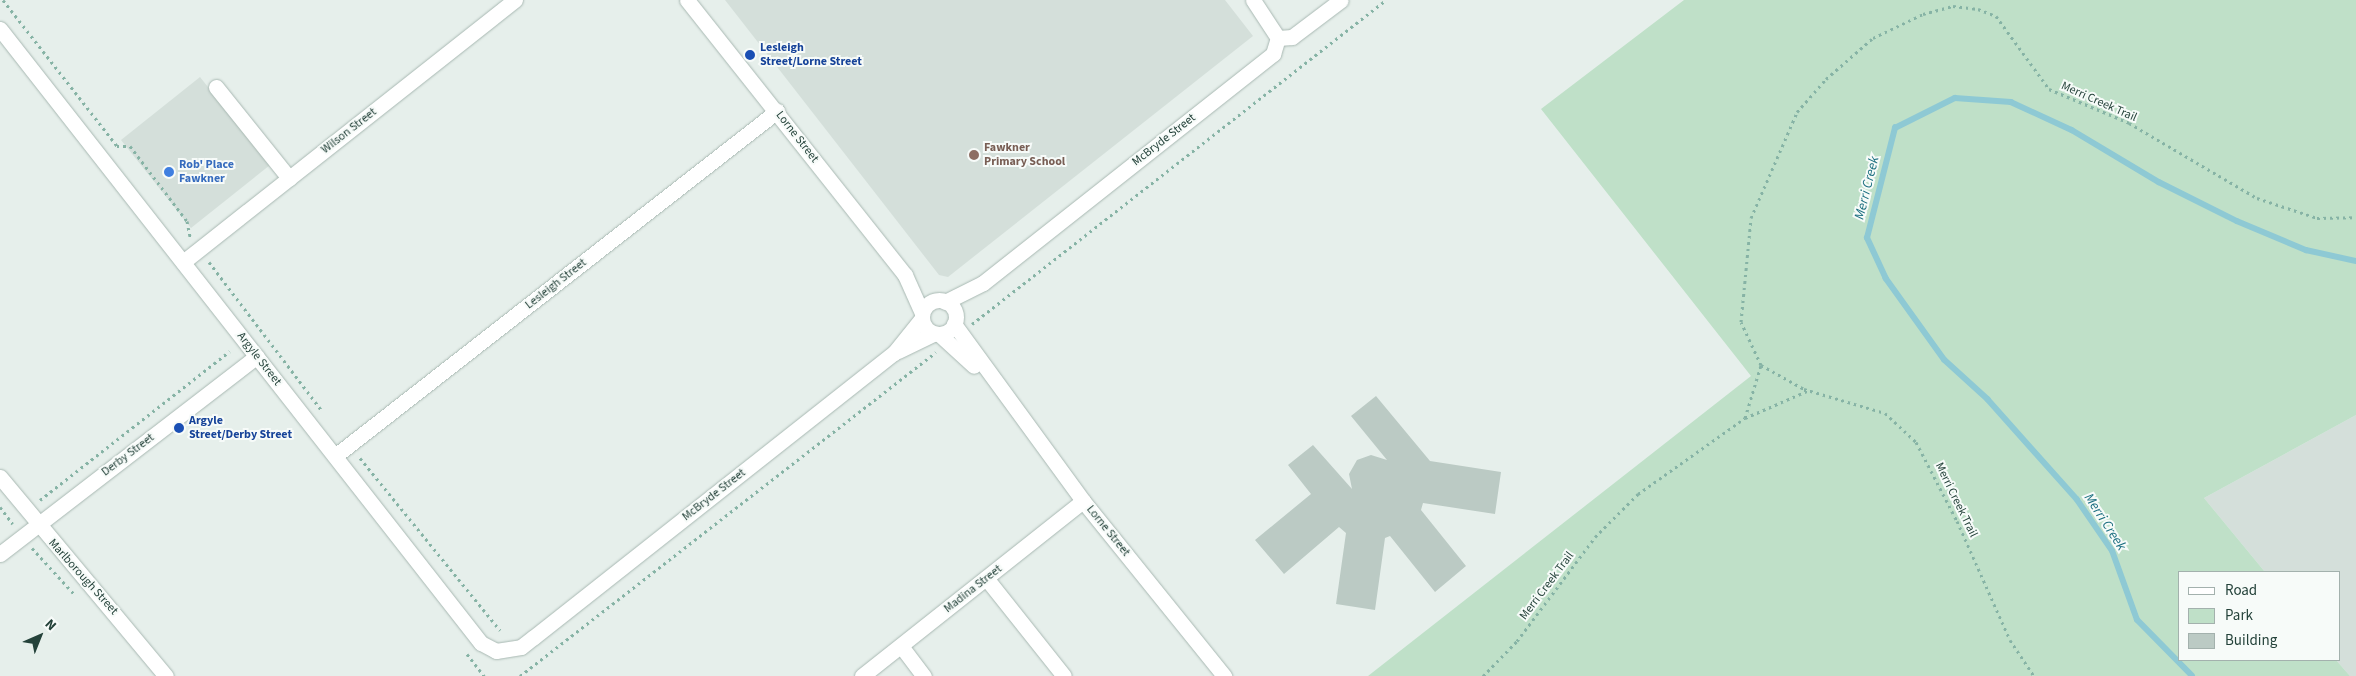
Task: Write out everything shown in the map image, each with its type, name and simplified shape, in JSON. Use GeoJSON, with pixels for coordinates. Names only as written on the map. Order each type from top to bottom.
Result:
{"type":"FeatureCollection","features":[{"type":"Feature","properties":{"kind":"street","name":"Wilson Street"},"geometry":{"type":"LineString","coordinates":[[183,262],[515,0]]}},
{"type":"Feature","properties":{"kind":"street","name":"Lorne Street"},"geometry":{"type":"LineString","coordinates":[[687,0],[777,111],[905,275],[922,315],[936,334],[994,383]]}},
{"type":"Feature","properties":{"kind":"street"},"geometry":{"type":"LineString","coordinates":[[1253,0],[1278,38],[1292,37],[1341,0]]}},
{"type":"Feature","properties":{"kind":"street","name":"Argyle Street"},"geometry":{"type":"LineString","coordinates":[[0,29],[481,643],[506,652],[534,637]]}},
{"type":"Feature","properties":{"kind":"street","name":"McBryde Street"},"geometry":{"type":"LineString","coordinates":[[894,352],[936,334],[955,320],[983,283],[1273,54],[1278,38]]}},
{"type":"Feature","properties":{"kind":"street"},"geometry":{"type":"LineString","coordinates":[[216,86],[289,178]]}},
{"type":"Feature","properties":{"kind":"street","name":"Lesleigh Street"},"geometry":{"type":"LineString","coordinates":[[335,456],[777,111]]}},
{"type":"Feature","properties":{"kind":"street","name":"Lorne Street"},"geometry":{"type":"LineString","coordinates":[[905,275],[941,301],[994,383],[1083,501],[1224,676]]}},
{"type":"Feature","properties":{"kind":"street","name":"McBryde Street"},"geometry":{"type":"LineString","coordinates":[[534,637],[894,352],[922,315],[941,301],[983,283]]}},
{"type":"Feature","properties":{"kind":"street","name":"Derby Street"},"geometry":{"type":"LineString","coordinates":[[0,554],[257,356]]}},
{"type":"Feature","properties":{"kind":"street","name":"Marlborough Street"},"geometry":{"type":"LineString","coordinates":[[0,477],[37,525],[166,676]]}},
{"type":"Feature","properties":{"kind":"street","name":"Madina Street"},"geometry":{"type":"LineString","coordinates":[[862,676],[1083,501]]}},
{"type":"Feature","properties":{"kind":"street"},"geometry":{"type":"LineString","coordinates":[[986,578],[1064,676]]}},
{"type":"Feature","properties":{"kind":"street"},"geometry":{"type":"LineString","coordinates":[[901,646],[924,676]]}},
{"type":"Feature","properties":{"kind":"path"},"geometry":{"type":"LineString","coordinates":[[3,0],[117,146],[130,146],[187,220],[191,239],[199,250],[327,416]]}},
{"type":"Feature","properties":{"kind":"path","name":"Merri Creek Trail"},"geometry":{"type":"LineString","coordinates":[[2034,676],[2010,640],[1958,520],[1916,442],[1884,412],[1807,390],[1761,366],[1741,322],[1751,218],[1797,112],[1826,79],[1873,38],[1923,14],[1953,6],[1996,16],[2049,89],[2129,123],[2257,198],[2318,218],[2356,217]]}},
{"type":"Feature","properties":{"kind":"path"},"geometry":{"type":"LineString","coordinates":[[6,526],[230,351]]}},
{"type":"Feature","properties":{"kind":"path"},"geometry":{"type":"LineString","coordinates":[[1745,418],[1761,366]]}},
{"type":"Feature","properties":{"kind":"path","name":"Merri Creek Trail"},"geometry":{"type":"LineString","coordinates":[[1484,676],[1517,641],[1601,531],[1638,494],[1745,418],[1807,390]]}},
{"type":"Feature","properties":{"kind":"path"},"geometry":{"type":"LineString","coordinates":[[349,445],[500,630]]}},
{"type":"Feature","properties":{"kind":"path"},"geometry":{"type":"LineString","coordinates":[[0,507],[22,537],[80,601]]}},
{"type":"Feature","properties":{"kind":"shaded area","name":"Fawkner Primary School"},"geometry":{"type":"Polygon","coordinates":[[[725,0],[1225,0],[1253,36],[948,277],[939,275],[725,0]]]}},
{"type":"Feature","properties":{"kind":"shaded area"},"geometry":{"type":"Polygon","coordinates":[[[200,77],[270,165],[191,228],[121,140],[200,77]]]}},
{"type":"Feature","properties":{"kind":"shaded area"},"geometry":{"type":"Polygon","coordinates":[[[2356,415],[2356,676],[2350,676],[2337,661],[2341,661],[2341,571],[2264,571],[2204,498],[2356,415]]]}},
{"type":"Feature","properties":{"kind":"green space"},"geometry":{"type":"Polygon","coordinates":[[[1684,0],[2356,0],[2356,415],[2204,498],[2264,571],[2178,571],[2178,661],[2337,661],[2350,676],[1368,676],[1751,376],[1541,109],[1684,0]]]}},
{"type":"Feature","properties":{"kind":"building"},"geometry":{"type":"Polygon","coordinates":[[[1376,396],[1430,461],[1501,472],[1495,514],[1423,503],[1421,510],[1466,566],[1435,592],[1390,536],[1385,538],[1375,610],[1336,604],[1346,533],[1339,527],[1284,574],[1255,540],[1311,494],[1288,465],[1313,445],[1352,489],[1349,474],[1357,460],[1371,455],[1387,460],[1351,416],[1376,396]]]}},
{"type":"Feature","properties":{"kind":"waterway","name":"Merri Creek"},"geometry":{"type":"LineString","coordinates":[[2192,676],[2137,620],[2112,551],[2077,500],[1988,400],[1944,360],[1886,279],[1867,238],[1895,128],[1955,98],[2011,102],[2072,130],[2159,182],[2237,221],[2306,250],[2356,261]]}},
{"type":"Feature","properties":{"kind":"place","name":"Lesleigh Street/Lorne Street"},"geometry":{"type":"Point","coordinates":[750,55]}},
{"type":"Feature","properties":{"kind":"place","name":"Fawkner Primary School"},"geometry":{"type":"Point","coordinates":[974,155]}},
{"type":"Feature","properties":{"kind":"place","name":"Rob' Place Fawkner"},"geometry":{"type":"Point","coordinates":[169,172]}},
{"type":"Feature","properties":{"kind":"place","name":"Argyle Street/Derby Street"},"geometry":{"type":"Point","coordinates":[179,428]}}]}
